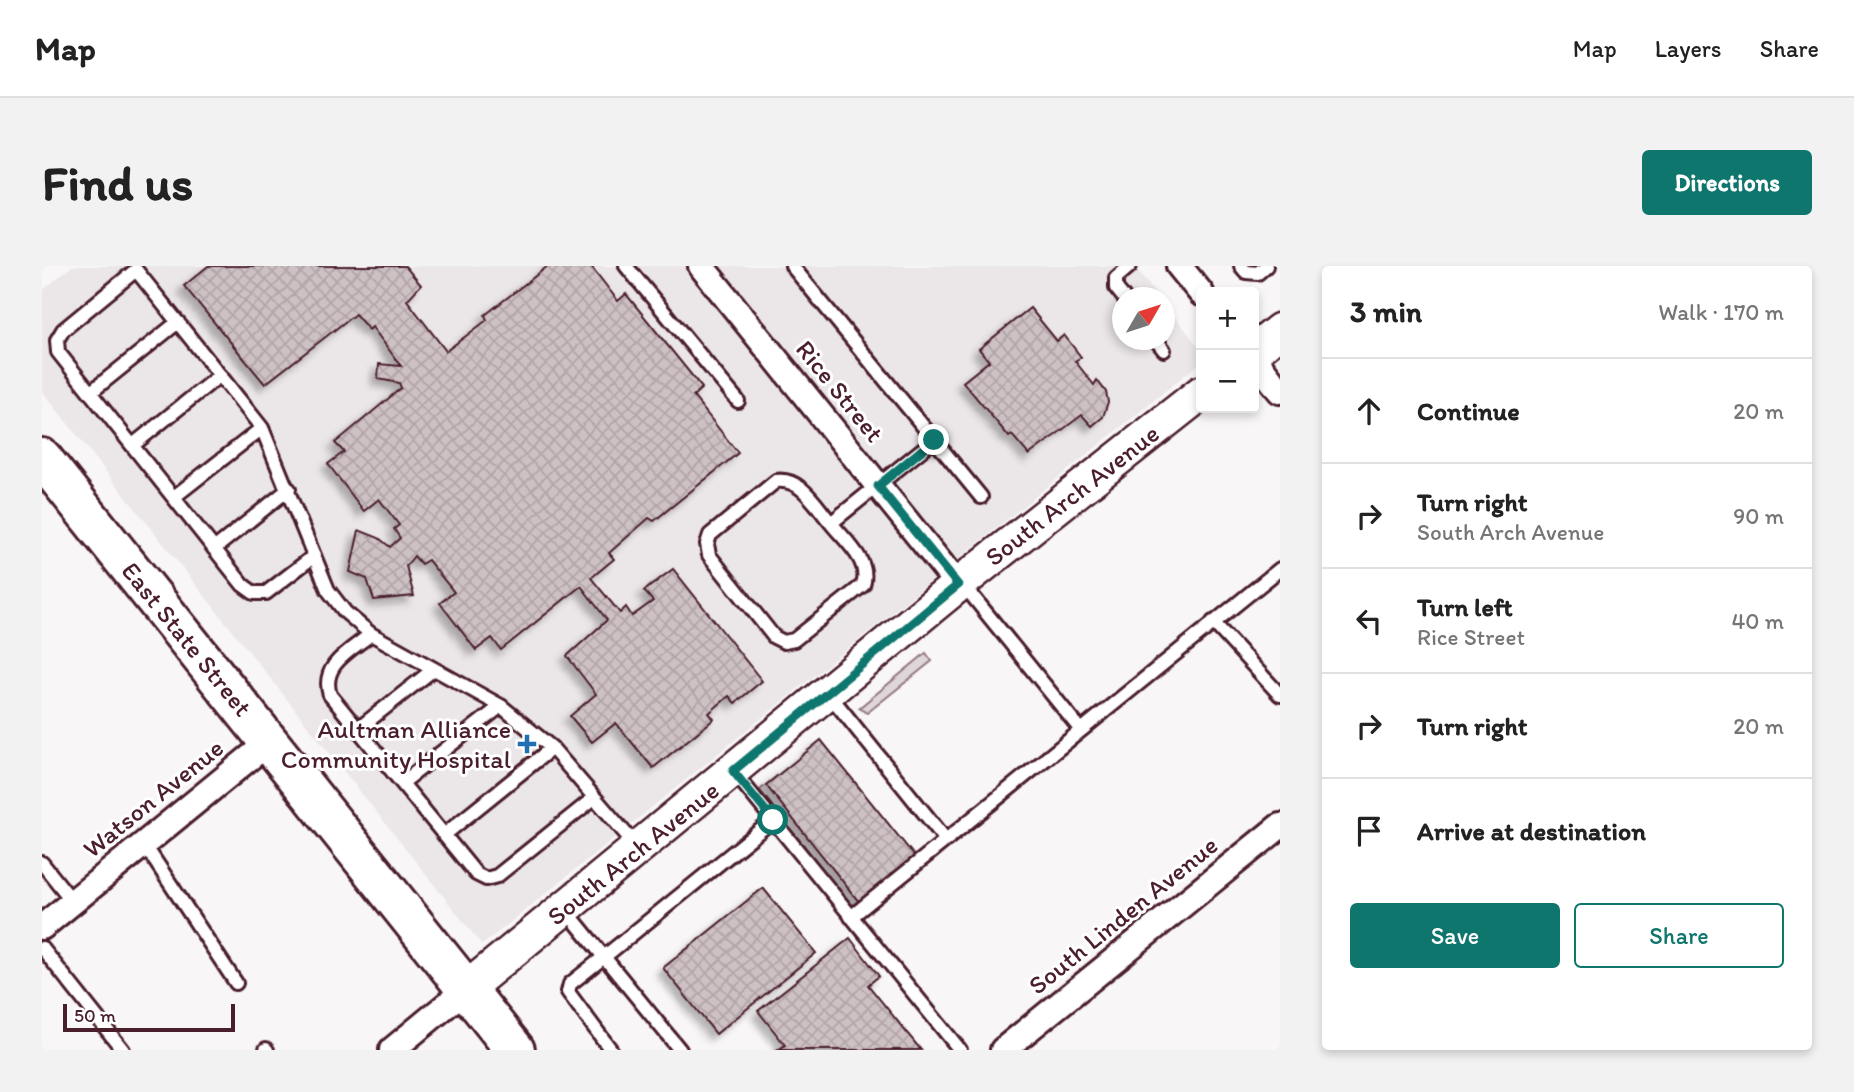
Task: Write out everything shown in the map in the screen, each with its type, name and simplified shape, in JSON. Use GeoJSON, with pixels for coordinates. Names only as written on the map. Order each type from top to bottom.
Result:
{"type":"FeatureCollection","features":[{"type":"Feature","properties":{"kind":"highway","name":"East State Street"},"geometry":{"type":"LineString","coordinates":[[42,458],[515,1050]]}},
{"type":"Feature","properties":{"kind":"street","name":"Rice Street"},"geometry":{"type":"LineString","coordinates":[[701,266],[960,584]]}},
{"type":"Feature","properties":{"kind":"street"},"geometry":{"type":"LineString","coordinates":[[1179,266],[1196,287]]}},
{"type":"Feature","properties":{"kind":"street"},"geometry":{"type":"LineString","coordinates":[[1255,350],[1280,330]]}},
{"type":"Feature","properties":{"kind":"street"},"geometry":{"type":"LineString","coordinates":[[1259,364],[1280,391]]}},
{"type":"Feature","properties":{"kind":"street","name":"South Arch Avenue"},"geometry":{"type":"LineString","coordinates":[[392,1050],[827,692],[1196,397]]}},
{"type":"Feature","properties":{"kind":"street","name":"Watson Avenue"},"geometry":{"type":"LineString","coordinates":[[42,927],[269,742]]}},
{"type":"Feature","properties":{"kind":"street","name":"South Linden Avenue"},"geometry":{"type":"LineString","coordinates":[[1003,1050],[1280,826]]}},
{"type":"Feature","properties":{"kind":"lane"},"geometry":{"type":"LineString","coordinates":[[626,266],[738,401]]}},
{"type":"Feature","properties":{"kind":"lane"},"geometry":{"type":"LineString","coordinates":[[792,266],[981,497]]}},
{"type":"Feature","properties":{"kind":"lane"},"geometry":{"type":"LineString","coordinates":[[1116,287],[1116,278],[1130,266]]}},
{"type":"Feature","properties":{"kind":"lane"},"geometry":{"type":"LineString","coordinates":[[1241,266],[1245,272],[1258,272],[1266,266]]}},
{"type":"Feature","properties":{"kind":"lane"},"geometry":{"type":"LineString","coordinates":[[314,556],[266,593],[254,593],[243,585],[58,352],[57,340],[63,330],[138,268],[262,428],[328,590],[345,612],[371,634],[501,706],[552,748],[639,849]]}},
{"type":"Feature","properties":{"kind":"lane"},"geometry":{"type":"LineString","coordinates":[[90,392],[178,322]]}},
{"type":"Feature","properties":{"kind":"lane"},"geometry":{"type":"LineString","coordinates":[[133,445],[220,375]]}},
{"type":"Feature","properties":{"kind":"lane"},"geometry":{"type":"LineString","coordinates":[[174,498],[262,428]]}},
{"type":"Feature","properties":{"kind":"lane"},"geometry":{"type":"LineString","coordinates":[[831,523],[934,440]]}},
{"type":"Feature","properties":{"kind":"lane"},"geometry":{"type":"LineString","coordinates":[[776,481],[797,483],[831,523],[864,565],[866,575],[863,584],[794,640],[784,642],[774,637],[709,555],[707,544],[710,535],[776,481]]}},
{"type":"Feature","properties":{"kind":"lane"},"geometry":{"type":"LineString","coordinates":[[214,549],[289,489]]}},
{"type":"Feature","properties":{"kind":"lane"},"geometry":{"type":"LineString","coordinates":[[851,917],[1280,569]]}},
{"type":"Feature","properties":{"kind":"lane"},"geometry":{"type":"LineString","coordinates":[[960,584],[1080,729]]}},
{"type":"Feature","properties":{"kind":"lane"},"geometry":{"type":"LineString","coordinates":[[1213,622],[1280,695]]}},
{"type":"Feature","properties":{"kind":"lane"},"geometry":{"type":"LineString","coordinates":[[371,634],[328,669],[325,682],[330,695],[476,874],[486,879],[497,876],[594,797]]}},
{"type":"Feature","properties":{"kind":"lane"},"geometry":{"type":"LineString","coordinates":[[358,730],[434,669]]}},
{"type":"Feature","properties":{"kind":"lane"},"geometry":{"type":"LineString","coordinates":[[827,692],[946,840]]}},
{"type":"Feature","properties":{"kind":"lane"},"geometry":{"type":"LineString","coordinates":[[402,783],[501,706]]}},
{"type":"Feature","properties":{"kind":"lane"},"geometry":{"type":"LineString","coordinates":[[444,835],[552,748]]}},
{"type":"Feature","properties":{"kind":"lane"},"geometry":{"type":"LineString","coordinates":[[733,771],[960,1050]]}},
{"type":"Feature","properties":{"kind":"lane"},"geometry":{"type":"LineString","coordinates":[[611,1050],[568,992],[570,984],[773,820]]}},
{"type":"Feature","properties":{"kind":"lane"},"geometry":{"type":"LineString","coordinates":[[144,845],[236,983]]}},
{"type":"Feature","properties":{"kind":"lane"},"geometry":{"type":"LineString","coordinates":[[42,863],[73,902]]}},
{"type":"Feature","properties":{"kind":"lane"},"geometry":{"type":"LineString","coordinates":[[565,909],[680,1050]]}},
{"type":"Feature","properties":{"kind":"lane"},"geometry":{"type":"LineString","coordinates":[[42,948],[123,1050]]}},
{"type":"Feature","properties":{"kind":"shaded area","name":"Aultman Alliance Community Hospital"},"geometry":{"type":"Polygon","coordinates":[[[72,266],[1134,266],[1151,287],[1112,287],[1112,350],[1175,350],[1175,317],[1196,344],[1196,366],[482,945],[42,391],[42,291],[72,266]]]}},
{"type":"Feature","properties":{"kind":"shaded area"},"geometry":{"type":"Polygon","coordinates":[[[926,653],[932,661],[867,713],[859,708],[926,653]]]}},
{"type":"Feature","properties":{"kind":"shaded area"},"geometry":{"type":"Polygon","coordinates":[[[766,785],[860,903],[855,911],[760,790],[766,785]]]}},
{"type":"Feature","properties":{"kind":"building"},"geometry":{"type":"Polygon","coordinates":[[[208,266],[405,266],[421,285],[407,300],[446,351],[487,320],[485,315],[548,266],[591,266],[618,301],[626,294],[702,388],[693,396],[738,453],[654,521],[649,518],[609,553],[614,559],[591,578],[620,613],[626,607],[632,616],[653,601],[644,591],[673,569],[762,681],[735,703],[729,696],[709,713],[714,719],[653,768],[616,723],[592,742],[570,716],[596,694],[567,656],[607,620],[581,586],[501,650],[492,638],[476,650],[440,603],[454,592],[428,560],[421,564],[414,556],[406,566],[414,596],[374,600],[367,579],[350,572],[359,530],[379,538],[390,547],[400,538],[394,529],[399,525],[379,499],[364,511],[328,464],[344,452],[335,443],[401,388],[399,383],[378,379],[379,364],[401,366],[372,327],[369,330],[355,314],[265,384],[184,286],[208,266]]]}},
{"type":"Feature","properties":{"kind":"building"},"geometry":{"type":"Polygon","coordinates":[[[1030,308],[1057,341],[1064,335],[1081,357],[1075,361],[1094,385],[1097,380],[1106,392],[1108,402],[1103,417],[1092,426],[1082,415],[1029,455],[1012,435],[1009,437],[963,382],[989,361],[979,349],[1030,308]]]}},
{"type":"Feature","properties":{"kind":"building"},"geometry":{"type":"Polygon","coordinates":[[[821,740],[916,858],[860,903],[766,785],[821,740]]]}},
{"type":"Feature","properties":{"kind":"building"},"geometry":{"type":"Polygon","coordinates":[[[763,888],[816,953],[716,1034],[663,968],[763,888]]]}},
{"type":"Feature","properties":{"kind":"building"},"geometry":{"type":"Polygon","coordinates":[[[850,938],[879,976],[868,985],[921,1050],[778,1050],[785,1045],[758,1011],[850,938]]]}},
{"type":"Feature","properties":{"kind":"place","name":"Aultman Alliance Community Hospital"},"geometry":{"type":"Point","coordinates":[527,744]}},
{"type":"Feature","properties":{"kind":"route"},"geometry":{"type":"LineString","coordinates":[[773,820],[733,771],[958,585],[878,486],[934,440]]}}]}
